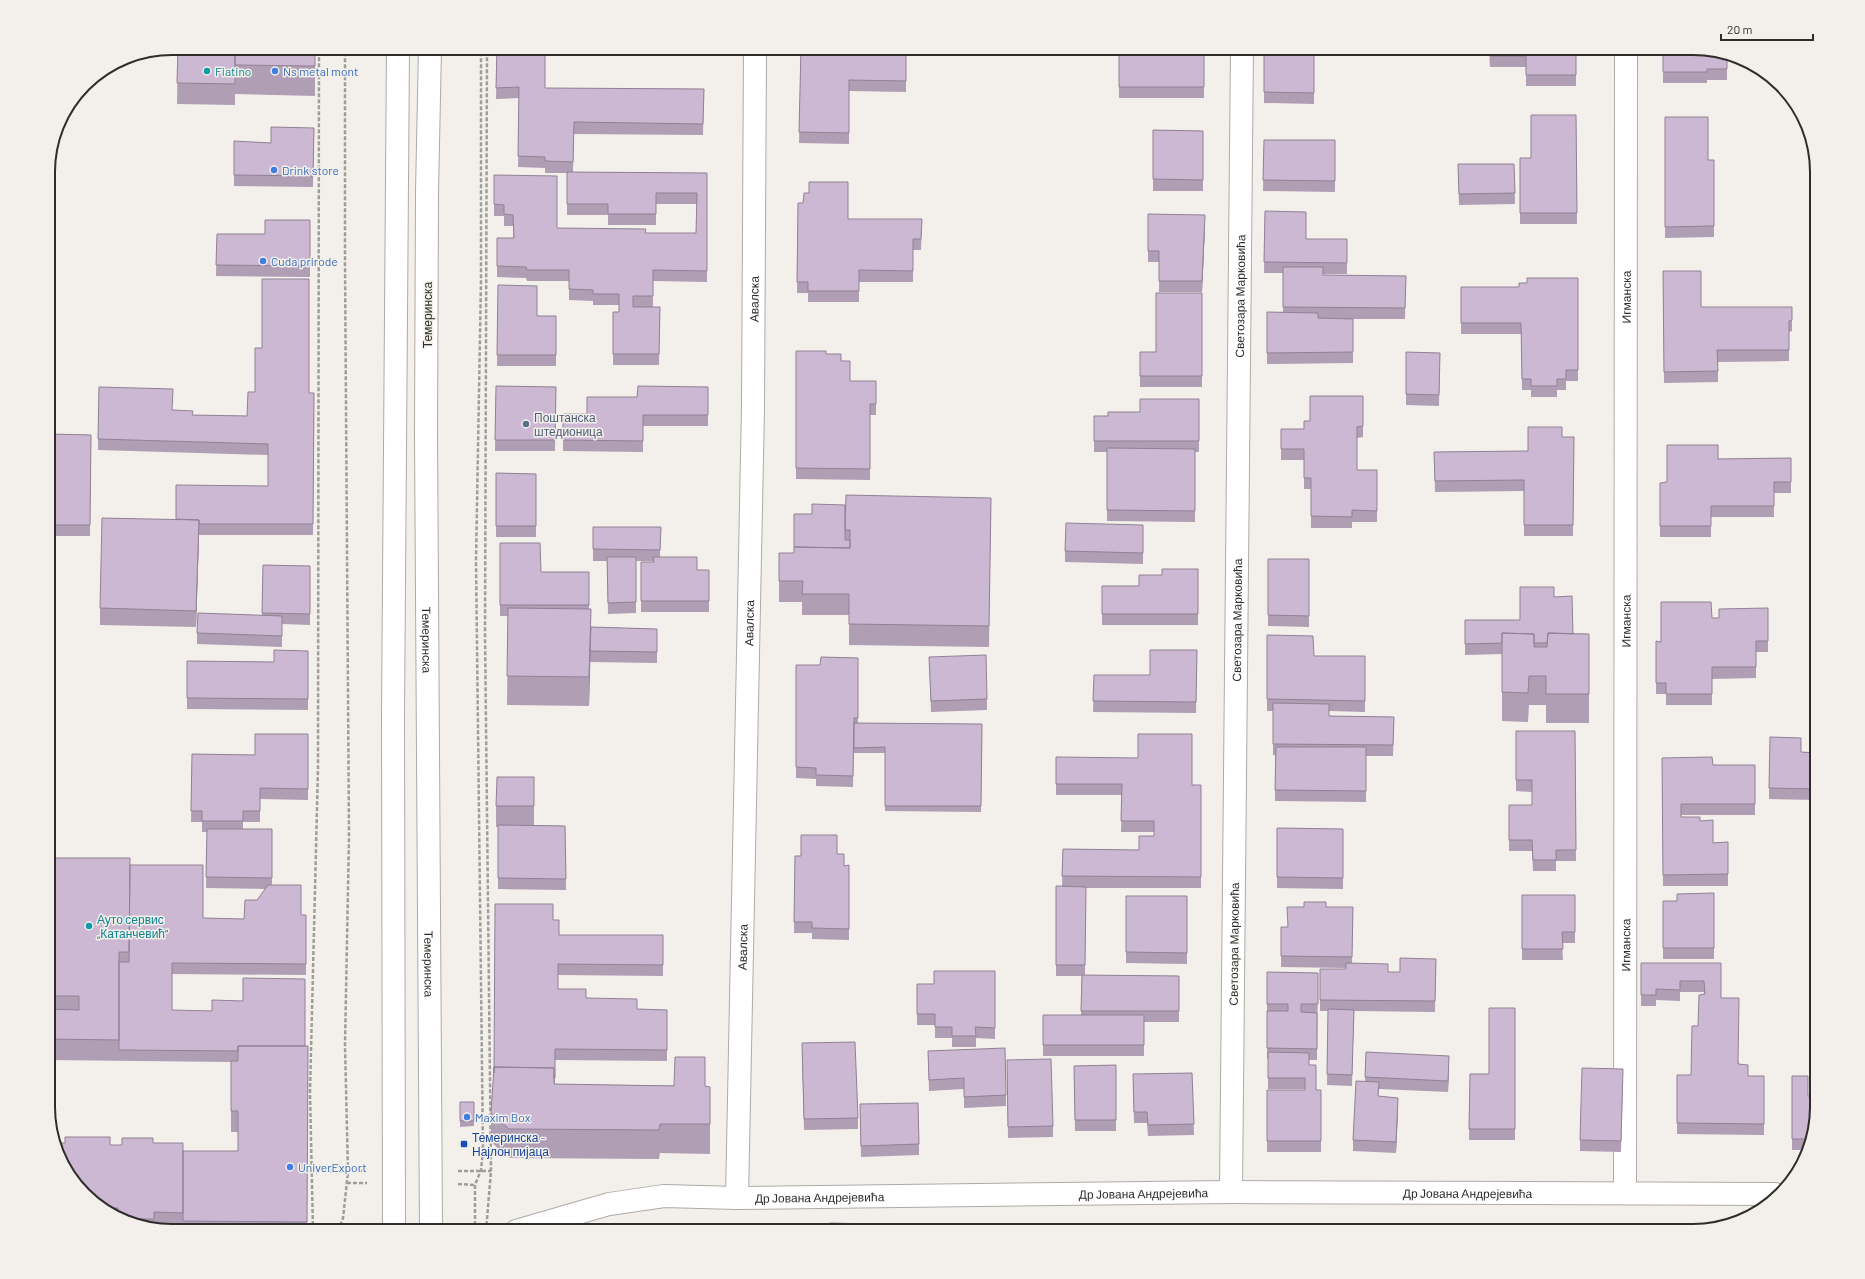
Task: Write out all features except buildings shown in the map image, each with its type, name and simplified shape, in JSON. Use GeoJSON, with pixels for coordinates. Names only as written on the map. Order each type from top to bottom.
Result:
{"type":"FeatureCollection","features":[{"type":"Feature","properties":{"kind":"street"},"geometry":{"type":"LineString","coordinates":[[394,1224],[393,716],[398,55]]}},
{"type":"Feature","properties":{"kind":"street","name":"Темеринска"},"geometry":{"type":"LineString","coordinates":[[430,55],[427,192],[426,435],[431,1224]]}},
{"type":"Feature","properties":{"kind":"street","name":"Авалска"},"geometry":{"type":"LineString","coordinates":[[737,1198],[753,415],[755,55]]}},
{"type":"Feature","properties":{"kind":"street","name":"Светозара Марковића"},"geometry":{"type":"LineString","coordinates":[[1231,1192],[1242,55]]}},
{"type":"Feature","properties":{"kind":"street","name":"Игманска"},"geometry":{"type":"LineString","coordinates":[[1626,55],[1626,1193]]}},
{"type":"Feature","properties":{"kind":"street","name":"Др Јована Андрејевића"},"geometry":{"type":"LineString","coordinates":[[540,1224],[610,1204],[664,1196],[737,1198],[1231,1192],[1771,1194]]}},
{"type":"Feature","properties":{"kind":"path"},"geometry":{"type":"LineString","coordinates":[[312,1224],[310,1092],[318,768],[319,55]]}},
{"type":"Feature","properties":{"kind":"path"},"geometry":{"type":"LineString","coordinates":[[341,1224],[343,1218],[348,1172],[345,1045],[349,845],[345,55]]}},
{"type":"Feature","properties":{"kind":"path"},"geometry":{"type":"LineString","coordinates":[[475,1224],[475,1185],[481,1170],[482,1135],[476,561],[481,280],[481,55]]}},
{"type":"Feature","properties":{"kind":"path"},"geometry":{"type":"LineString","coordinates":[[487,55],[485,634],[491,1171],[487,1224]]}},
{"type":"Feature","properties":{"kind":"path"},"geometry":{"type":"LineString","coordinates":[[458,1170],[491,1171]]}},
{"type":"Feature","properties":{"kind":"path"},"geometry":{"type":"LineString","coordinates":[[310,1172],[366,1171]]}},
{"type":"Feature","properties":{"kind":"place","name":"Fiatino"},"geometry":{"type":"Point","coordinates":[207,71]}},
{"type":"Feature","properties":{"kind":"place","name":"Ns metal mont"},"geometry":{"type":"Point","coordinates":[275,71]}},
{"type":"Feature","properties":{"kind":"place","name":"Drink store"},"geometry":{"type":"Point","coordinates":[274,170]}},
{"type":"Feature","properties":{"kind":"place","name":"Cuda prirode"},"geometry":{"type":"Point","coordinates":[263,261]}},
{"type":"Feature","properties":{"kind":"place","name":"Поштанска штедионица"},"geometry":{"type":"Point","coordinates":[526,424]}},
{"type":"Feature","properties":{"kind":"place","name":"Ауто сервис „Катанчевић”"},"geometry":{"type":"Point","coordinates":[89,926]}},
{"type":"Feature","properties":{"kind":"place","name":"Maxim Box"},"geometry":{"type":"Point","coordinates":[467,1117]}},
{"type":"Feature","properties":{"kind":"place","name":"Темеринска - Најлон пијаца"},"geometry":{"type":"Point","coordinates":[464,1144]}},
{"type":"Feature","properties":{"kind":"place","name":"UniverExport"},"geometry":{"type":"Point","coordinates":[290,1167]}}]}
